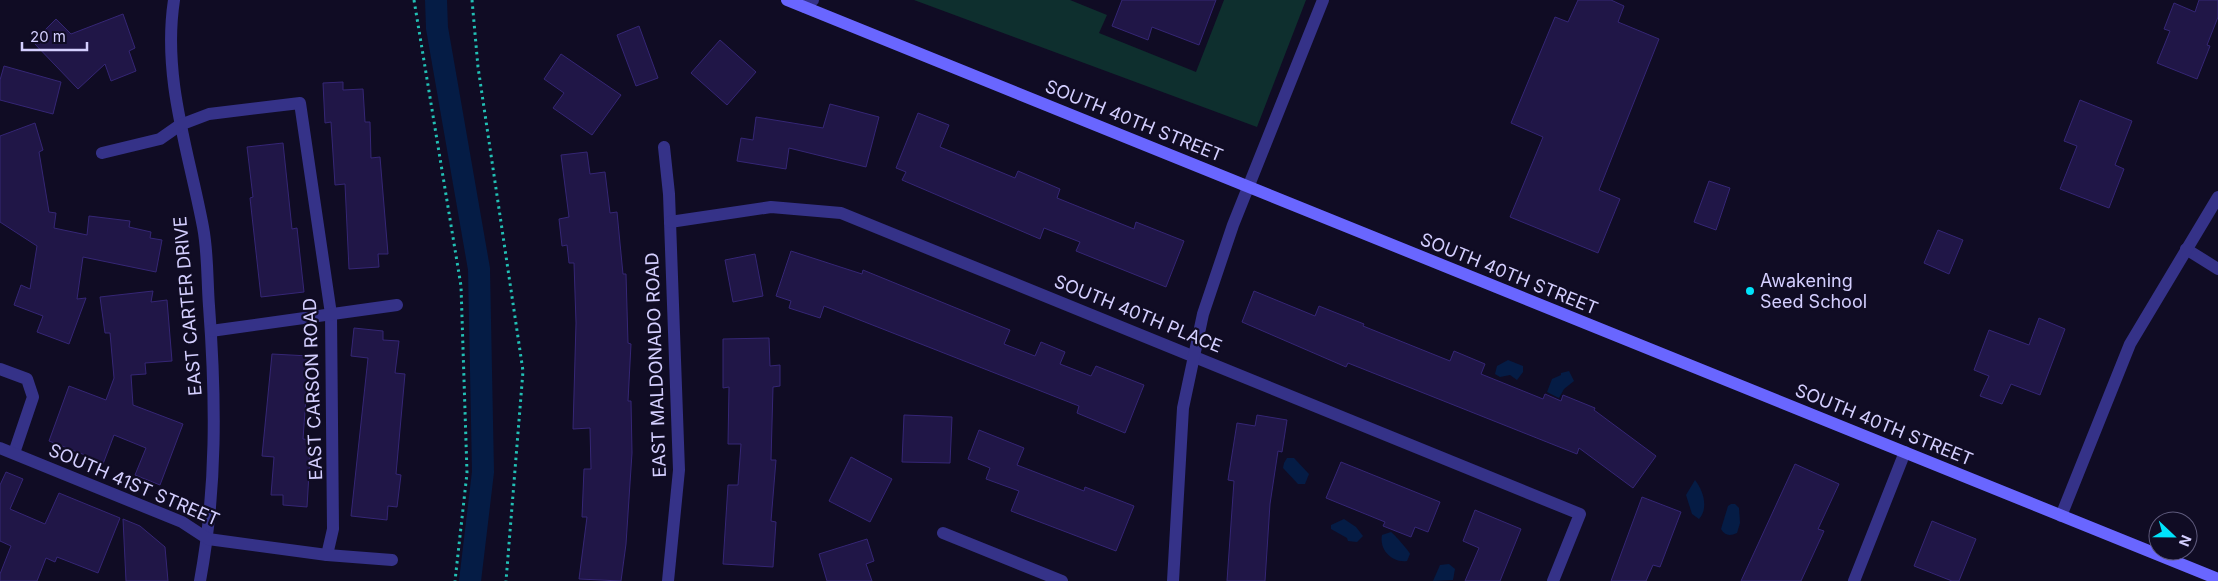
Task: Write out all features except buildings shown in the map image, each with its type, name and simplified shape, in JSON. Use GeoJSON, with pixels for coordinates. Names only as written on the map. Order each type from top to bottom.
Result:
{"type":"FeatureCollection","features":[{"type":"Feature","properties":{"kind":"main road","name":"SOUTH 40TH STREET"},"geometry":{"type":"LineString","coordinates":[[787,0],[808,2],[1248,186],[2218,579]]}},
{"type":"Feature","properties":{"kind":"street","name":"EAST CARTER DRIVE"},"geometry":{"type":"LineString","coordinates":[[174,0],[172,64],[180,125],[203,229],[211,331],[215,445],[208,539],[200,581]]}},
{"type":"Feature","properties":{"kind":"street"},"geometry":{"type":"LineString","coordinates":[[1173,581],[1183,408],[1193,355],[1204,314],[1248,186],[1322,0]]}},
{"type":"Feature","properties":{"kind":"street","name":"EAST CARSON ROAD"},"geometry":{"type":"LineString","coordinates":[[180,125],[209,114],[300,103],[331,314],[333,529],[327,554]]}},
{"type":"Feature","properties":{"kind":"street"},"geometry":{"type":"LineString","coordinates":[[102,153],[160,139],[180,125]]}},
{"type":"Feature","properties":{"kind":"street","name":"EAST MALDONADO ROAD"},"geometry":{"type":"LineString","coordinates":[[664,147],[670,222],[679,470],[668,581]]}},
{"type":"Feature","properties":{"kind":"street"},"geometry":{"type":"LineString","coordinates":[[2061,516],[2130,344],[2218,197]]}},
{"type":"Feature","properties":{"kind":"street","name":"SOUTH 40TH PLACE"},"geometry":{"type":"LineString","coordinates":[[670,222],[771,207],[841,213],[1193,355],[1580,514],[1553,581]]}},
{"type":"Feature","properties":{"kind":"street"},"geometry":{"type":"LineString","coordinates":[[2186,249],[2218,269]]}},
{"type":"Feature","properties":{"kind":"street"},"geometry":{"type":"LineString","coordinates":[[211,331],[397,305]]}},
{"type":"Feature","properties":{"kind":"street"},"geometry":{"type":"LineString","coordinates":[[0,368],[28,379],[33,397],[14,453]]}},
{"type":"Feature","properties":{"kind":"street","name":"SOUTH 41ST STREET"},"geometry":{"type":"LineString","coordinates":[[0,448],[182,522],[208,539],[392,560]]}},
{"type":"Feature","properties":{"kind":"street"},"geometry":{"type":"LineString","coordinates":[[1854,581],[1905,452]]}},
{"type":"Feature","properties":{"kind":"street"},"geometry":{"type":"LineString","coordinates":[[943,533],[1062,581]]}},
{"type":"Feature","properties":{"kind":"path"},"geometry":{"type":"LineString","coordinates":[[414,0],[461,286],[467,473],[455,581]]}},
{"type":"Feature","properties":{"kind":"path"},"geometry":{"type":"LineString","coordinates":[[472,0],[478,67],[523,372],[506,581]]}},
{"type":"Feature","properties":{"kind":"green space"},"geometry":{"type":"Polygon","coordinates":[[[914,0],[1070,0],[1107,15],[1099,33],[1196,72],[1224,0],[1306,0],[1257,127],[914,0]]]}},
{"type":"Feature","properties":{"kind":"water"},"geometry":{"type":"Polygon","coordinates":[[[1508,360],[1523,366],[1523,372],[1517,380],[1510,375],[1500,377],[1495,374],[1497,366],[1508,360]]]}},
{"type":"Feature","properties":{"kind":"water"},"geometry":{"type":"Polygon","coordinates":[[[1569,371],[1574,381],[1564,389],[1559,398],[1547,392],[1552,379],[1561,375],[1561,373],[1569,371]]]}},
{"type":"Feature","properties":{"kind":"water"},"geometry":{"type":"Polygon","coordinates":[[[1287,458],[1294,458],[1309,474],[1305,484],[1298,484],[1283,468],[1287,458]]]}},
{"type":"Feature","properties":{"kind":"water"},"geometry":{"type":"Polygon","coordinates":[[[1695,480],[1704,499],[1704,510],[1699,519],[1692,514],[1686,495],[1695,480]]]}},
{"type":"Feature","properties":{"kind":"water"},"geometry":{"type":"Polygon","coordinates":[[[1735,504],[1739,508],[1740,523],[1737,533],[1730,535],[1724,533],[1721,529],[1728,506],[1735,504]]]}},
{"type":"Feature","properties":{"kind":"water"},"geometry":{"type":"Polygon","coordinates":[[[1344,519],[1356,527],[1363,536],[1357,542],[1348,541],[1347,538],[1331,529],[1331,525],[1344,519]]]}},
{"type":"Feature","properties":{"kind":"water"},"geometry":{"type":"Polygon","coordinates":[[[1391,532],[1410,554],[1407,561],[1392,558],[1385,550],[1382,535],[1391,532]]]}},
{"type":"Feature","properties":{"kind":"water"},"geometry":{"type":"Polygon","coordinates":[[[1449,564],[1455,569],[1453,580],[1433,581],[1440,565],[1449,564]]]}},
{"type":"Feature","properties":{"kind":"waterway"},"geometry":{"type":"LineString","coordinates":[[436,0],[437,28],[479,269],[483,472],[470,581]]}},
{"type":"Feature","properties":{"kind":"place","name":"Awakening Seed School"},"geometry":{"type":"Point","coordinates":[1750,291]}}]}
